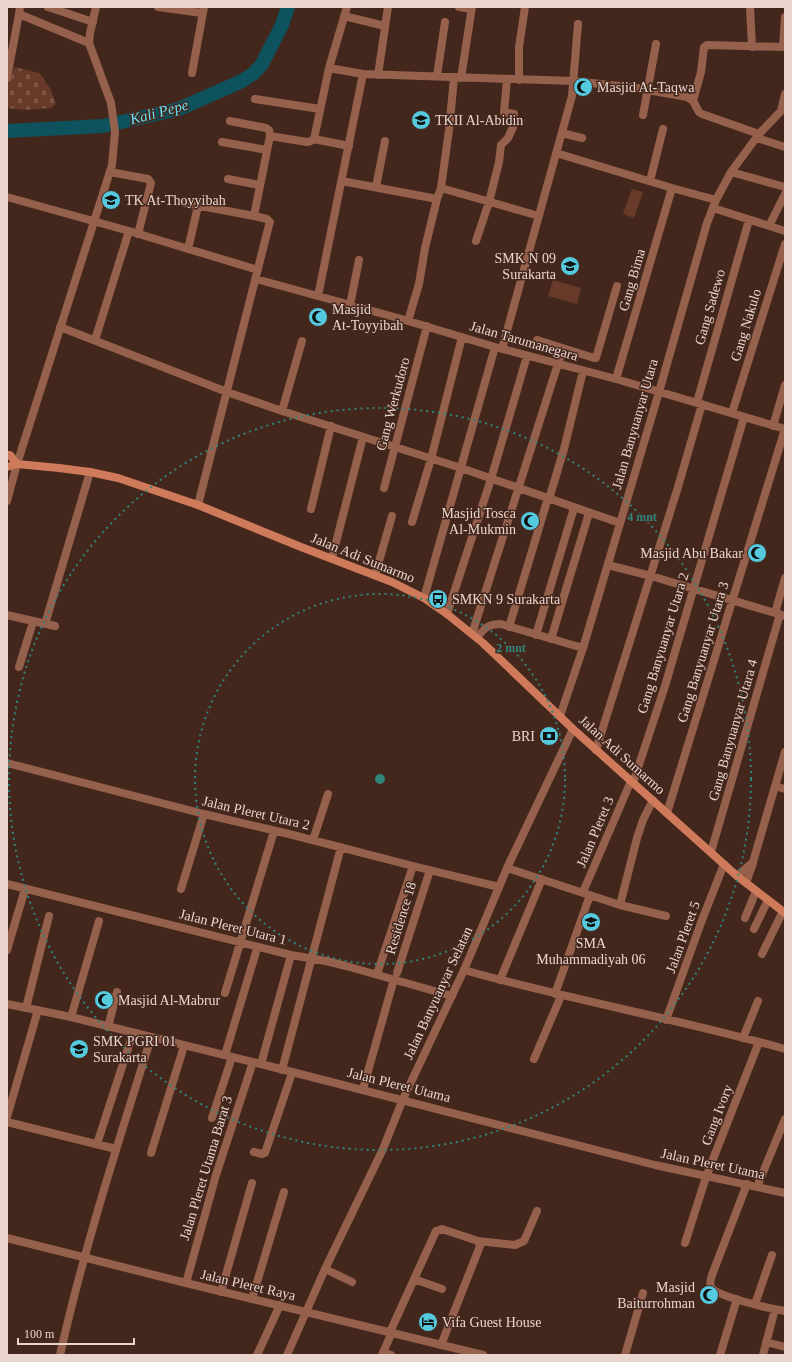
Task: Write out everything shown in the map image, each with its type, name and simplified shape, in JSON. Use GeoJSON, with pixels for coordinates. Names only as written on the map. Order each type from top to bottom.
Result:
{"type":"FeatureCollection","features":[{"type":"Feature","properties":{"kind":"main road"},"geometry":{"type":"LineString","coordinates":[[7,455],[10,455],[17,464]]}},
{"type":"Feature","properties":{"kind":"main road","name":"Jalan Adi Sumarmo"},"geometry":{"type":"LineString","coordinates":[[7,467],[17,464],[90,472],[118,478],[198,505],[375,575],[424,598],[474,636],[596,750],[737,876],[784,912]]}},
{"type":"Feature","properties":{"kind":"street"},"geometry":{"type":"LineString","coordinates":[[48,7],[93,22]]}},
{"type":"Feature","properties":{"kind":"street"},"geometry":{"type":"LineString","coordinates":[[7,501],[17,464],[110,172],[114,151],[115,132],[111,103],[89,43],[96,7]]}},
{"type":"Feature","properties":{"kind":"street"},"geometry":{"type":"LineString","coordinates":[[158,7],[203,10],[192,73]]}},
{"type":"Feature","properties":{"kind":"street"},"geometry":{"type":"LineString","coordinates":[[270,136],[307,142],[314,138],[329,68],[347,7]]}},
{"type":"Feature","properties":{"kind":"street"},"geometry":{"type":"LineString","coordinates":[[378,75],[388,7]]}},
{"type":"Feature","properties":{"kind":"street"},"geometry":{"type":"LineString","coordinates":[[408,321],[419,284],[425,248],[441,188],[457,78],[472,8],[459,7]]}},
{"type":"Feature","properties":{"kind":"street"},"geometry":{"type":"LineString","coordinates":[[519,80],[519,47],[525,7]]}},
{"type":"Feature","properties":{"kind":"street"},"geometry":{"type":"LineString","coordinates":[[750,7],[752,47]]}},
{"type":"Feature","properties":{"kind":"street"},"geometry":{"type":"LineString","coordinates":[[7,78],[20,11],[89,43]]}},
{"type":"Feature","properties":{"kind":"street"},"geometry":{"type":"LineString","coordinates":[[344,16],[385,26]]}},
{"type":"Feature","properties":{"kind":"street"},"geometry":{"type":"LineString","coordinates":[[693,101],[701,72],[704,47],[706,45],[784,47],[785,17]]}},
{"type":"Feature","properties":{"kind":"street"},"geometry":{"type":"LineString","coordinates":[[437,76],[445,22]]}},
{"type":"Feature","properties":{"kind":"street"},"geometry":{"type":"LineString","coordinates":[[424,598],[460,468],[499,348],[539,216],[572,96],[578,24]]}},
{"type":"Feature","properties":{"kind":"street"},"geometry":{"type":"LineString","coordinates":[[643,115],[656,44]]}},
{"type":"Feature","properties":{"kind":"street"},"geometry":{"type":"LineString","coordinates":[[329,68],[378,75],[573,82],[648,89],[687,98],[693,101],[699,112],[702,114],[785,147]]}},
{"type":"Feature","properties":{"kind":"street"},"geometry":{"type":"LineString","coordinates":[[318,296],[363,74]]}},
{"type":"Feature","properties":{"kind":"street"},"geometry":{"type":"LineString","coordinates":[[476,241],[489,202],[501,145],[508,138],[513,127],[514,114],[504,112],[507,79]]}},
{"type":"Feature","properties":{"kind":"street"},"geometry":{"type":"LineString","coordinates":[[783,114],[785,94]]}},
{"type":"Feature","properties":{"kind":"street"},"geometry":{"type":"LineString","coordinates":[[255,99],[320,109]]}},
{"type":"Feature","properties":{"kind":"street","name":"Jalan Banyuanyar Utara"},"geometry":{"type":"LineString","coordinates":[[560,716],[583,648],[608,565],[659,392],[697,254],[714,204],[731,172],[758,136],[783,114]]}},
{"type":"Feature","properties":{"kind":"street"},"geometry":{"type":"LineString","coordinates":[[230,121],[266,128],[269,130],[270,136],[254,216]]}},
{"type":"Feature","properties":{"kind":"street"},"geometry":{"type":"LineString","coordinates":[[650,182],[663,129]]}},
{"type":"Feature","properties":{"kind":"street"},"geometry":{"type":"LineString","coordinates":[[562,133],[582,138]]}},
{"type":"Feature","properties":{"kind":"street"},"geometry":{"type":"LineString","coordinates":[[314,138],[349,146]]}},
{"type":"Feature","properties":{"kind":"street"},"geometry":{"type":"LineString","coordinates":[[222,142],[267,150]]}},
{"type":"Feature","properties":{"kind":"street"},"geometry":{"type":"LineString","coordinates":[[376,187],[385,142]]}},
{"type":"Feature","properties":{"kind":"street"},"geometry":{"type":"LineString","coordinates":[[556,153],[672,188],[714,204],[749,220],[785,231]]}},
{"type":"Feature","properties":{"kind":"street"},"geometry":{"type":"LineString","coordinates":[[110,172],[148,179],[151,183],[138,234]]}},
{"type":"Feature","properties":{"kind":"street"},"geometry":{"type":"LineString","coordinates":[[731,172],[785,187]]}},
{"type":"Feature","properties":{"kind":"street"},"geometry":{"type":"LineString","coordinates":[[228,179],[259,185]]}},
{"type":"Feature","properties":{"kind":"street"},"geometry":{"type":"LineString","coordinates":[[342,181],[437,199]]}},
{"type":"Feature","properties":{"kind":"street"},"geometry":{"type":"LineString","coordinates":[[441,188],[539,216]]}},
{"type":"Feature","properties":{"kind":"street","name":"Gang Bima"},"geometry":{"type":"LineString","coordinates":[[616,379],[672,188]]}},
{"type":"Feature","properties":{"kind":"street"},"geometry":{"type":"LineString","coordinates":[[769,226],[785,194]]}},
{"type":"Feature","properties":{"kind":"street"},"geometry":{"type":"LineString","coordinates":[[7,197],[94,220],[258,270]]}},
{"type":"Feature","properties":{"kind":"street"},"geometry":{"type":"LineString","coordinates":[[185,203],[254,216],[267,219],[270,222],[228,392],[198,505]]}},
{"type":"Feature","properties":{"kind":"street"},"geometry":{"type":"LineString","coordinates":[[188,249],[198,206]]}},
{"type":"Feature","properties":{"kind":"street","name":"Gang Sadewo"},"geometry":{"type":"LineString","coordinates":[[596,750],[651,576],[700,403],[749,220]]}},
{"type":"Feature","properties":{"kind":"street"},"geometry":{"type":"LineString","coordinates":[[96,340],[129,231]]}},
{"type":"Feature","properties":{"kind":"street","name":"Gang Nakulo"},"geometry":{"type":"LineString","coordinates":[[732,413],[785,244]]}},
{"type":"Feature","properties":{"kind":"street"},"geometry":{"type":"LineString","coordinates":[[350,305],[359,260]]}},
{"type":"Feature","properties":{"kind":"street","name":"Jalan Tarumanegara"},"geometry":{"type":"LineString","coordinates":[[256,279],[427,326],[527,356],[616,379],[785,429]]}},
{"type":"Feature","properties":{"kind":"street"},"geometry":{"type":"LineString","coordinates":[[537,340],[594,358],[597,356],[617,286]]}},
{"type":"Feature","properties":{"kind":"street","name":"Gang Werkudoro"},"geometry":{"type":"LineString","coordinates":[[384,488],[427,326]]}},
{"type":"Feature","properties":{"kind":"street"},"geometry":{"type":"LineString","coordinates":[[60,327],[228,392],[282,411],[460,468],[620,523]]}},
{"type":"Feature","properties":{"kind":"street"},"geometry":{"type":"LineString","coordinates":[[412,522],[431,459],[462,337]]}},
{"type":"Feature","properties":{"kind":"street"},"geometry":{"type":"LineString","coordinates":[[282,411],[302,341]]}},
{"type":"Feature","properties":{"kind":"street"},"geometry":{"type":"LineString","coordinates":[[474,636],[518,488],[563,348]]}},
{"type":"Feature","properties":{"kind":"street"},"geometry":{"type":"LineString","coordinates":[[447,614],[491,479],[527,356]]}},
{"type":"Feature","properties":{"kind":"street"},"geometry":{"type":"LineString","coordinates":[[509,627],[564,450],[584,371]]}},
{"type":"Feature","properties":{"kind":"street"},"geometry":{"type":"LineString","coordinates":[[773,426],[785,385]]}},
{"type":"Feature","properties":{"kind":"street","name":"Gang Banyuanyar Utara 2"},"geometry":{"type":"LineString","coordinates":[[632,782],[665,686],[744,417]]}},
{"type":"Feature","properties":{"kind":"street"},"geometry":{"type":"LineString","coordinates":[[311,509],[331,426]]}},
{"type":"Feature","properties":{"kind":"street","name":"Gang Banyuanyar Utara 3"},"geometry":{"type":"LineString","coordinates":[[667,813],[785,429]]}},
{"type":"Feature","properties":{"kind":"street"},"geometry":{"type":"LineString","coordinates":[[332,558],[362,437]]}},
{"type":"Feature","properties":{"kind":"street"},"geometry":{"type":"LineString","coordinates":[[45,624],[90,472]]}},
{"type":"Feature","properties":{"kind":"street"},"geometry":{"type":"LineString","coordinates":[[536,635],[574,508]]}},
{"type":"Feature","properties":{"kind":"street"},"geometry":{"type":"LineString","coordinates":[[551,639],[590,513]]}},
{"type":"Feature","properties":{"kind":"street"},"geometry":{"type":"LineString","coordinates":[[375,575],[392,516]]}},
{"type":"Feature","properties":{"kind":"street"},"geometry":{"type":"LineString","coordinates":[[608,565],[651,576],[780,614]]}},
{"type":"Feature","properties":{"kind":"street","name":"Gang Banyuanyar Utara 4"},"geometry":{"type":"LineString","coordinates":[[711,852],[780,614],[785,578]]}},
{"type":"Feature","properties":{"kind":"street"},"geometry":{"type":"LineString","coordinates":[[7,615],[55,626]]}},
{"type":"Feature","properties":{"kind":"street"},"geometry":{"type":"LineString","coordinates":[[19,667],[33,622]]}},
{"type":"Feature","properties":{"kind":"street"},"geometry":{"type":"LineString","coordinates":[[474,636],[483,628],[501,624],[583,648]]}},
{"type":"Feature","properties":{"kind":"street","name":"Jalan Banyuanyar Selatan"},"geometry":{"type":"LineString","coordinates":[[287,1355],[325,1269],[383,1149],[403,1100],[464,970],[507,868],[573,728]]}},
{"type":"Feature","properties":{"kind":"street"},"geometry":{"type":"LineString","coordinates":[[746,883],[785,752]]}},
{"type":"Feature","properties":{"kind":"street","name":"Jalan Pleret Utara 2"},"geometry":{"type":"LineString","coordinates":[[7,763],[204,814],[499,887]]}},
{"type":"Feature","properties":{"kind":"street","name":"Jalan Pleret 3"},"geometry":{"type":"LineString","coordinates":[[534,1060],[558,995],[587,894],[632,782]]}},
{"type":"Feature","properties":{"kind":"street"},"geometry":{"type":"LineString","coordinates":[[775,786],[785,789]]}},
{"type":"Feature","properties":{"kind":"street"},"geometry":{"type":"LineString","coordinates":[[313,840],[328,794]]}},
{"type":"Feature","properties":{"kind":"street"},"geometry":{"type":"LineString","coordinates":[[620,904],[637,838],[643,820],[653,800]]}},
{"type":"Feature","properties":{"kind":"street"},"geometry":{"type":"LineString","coordinates":[[181,889],[204,814]]}},
{"type":"Feature","properties":{"kind":"street"},"geometry":{"type":"LineString","coordinates":[[225,993],[274,831]]}},
{"type":"Feature","properties":{"kind":"street"},"geometry":{"type":"LineString","coordinates":[[282,1070],[341,847]]}},
{"type":"Feature","properties":{"kind":"street"},"geometry":{"type":"LineString","coordinates":[[737,876],[753,862]]}},
{"type":"Feature","properties":{"kind":"street","name":"Jalan Pleret 5"},"geometry":{"type":"LineString","coordinates":[[666,1020],[724,864]]}},
{"type":"Feature","properties":{"kind":"street"},"geometry":{"type":"LineString","coordinates":[[377,974],[413,866]]}},
{"type":"Feature","properties":{"kind":"street"},"geometry":{"type":"LineString","coordinates":[[507,868],[620,904],[666,916]]}},
{"type":"Feature","properties":{"kind":"street","name":"Residence 18"},"geometry":{"type":"LineString","coordinates":[[362,1089],[430,870]]}},
{"type":"Feature","properties":{"kind":"street"},"geometry":{"type":"LineString","coordinates":[[500,980],[542,879]]}},
{"type":"Feature","properties":{"kind":"street","name":"Jalan Pleret Utara 1"},"geometry":{"type":"LineString","coordinates":[[7,884],[240,941],[291,955],[326,961],[377,974],[396,976],[452,996]]}},
{"type":"Feature","properties":{"kind":"street"},"geometry":{"type":"LineString","coordinates":[[7,950],[25,889]]}},
{"type":"Feature","properties":{"kind":"street"},"geometry":{"type":"LineString","coordinates":[[744,918],[756,891]]}},
{"type":"Feature","properties":{"kind":"street"},"geometry":{"type":"LineString","coordinates":[[754,929],[768,900]]}},
{"type":"Feature","properties":{"kind":"street"},"geometry":{"type":"LineString","coordinates":[[762,954],[784,912]]}},
{"type":"Feature","properties":{"kind":"street"},"geometry":{"type":"LineString","coordinates":[[26,1008],[49,916]]}},
{"type":"Feature","properties":{"kind":"street"},"geometry":{"type":"LineString","coordinates":[[71,1018],[98,921]]}},
{"type":"Feature","properties":{"kind":"street"},"geometry":{"type":"LineString","coordinates":[[212,1118],[256,952]]}},
{"type":"Feature","properties":{"kind":"street","name":"Jalan Pleret Utama Barat 3"},"geometry":{"type":"LineString","coordinates":[[186,1283],[216,1175],[257,1063],[291,955]]}},
{"type":"Feature","properties":{"kind":"street"},"geometry":{"type":"LineString","coordinates":[[464,970],[558,995],[785,1049]]}},
{"type":"Feature","properties":{"kind":"street"},"geometry":{"type":"LineString","coordinates":[[108,1027],[118,992]]}},
{"type":"Feature","properties":{"kind":"street"},"geometry":{"type":"LineString","coordinates":[[743,1038],[758,1001]]}},
{"type":"Feature","properties":{"kind":"street","name":"Jalan Pleret Utama"},"geometry":{"type":"LineString","coordinates":[[7,1004],[38,1010],[229,1056],[706,1177],[747,1184],[785,1193]]}},
{"type":"Feature","properties":{"kind":"street"},"geometry":{"type":"LineString","coordinates":[[7,1117],[38,1010]]}},
{"type":"Feature","properties":{"kind":"street"},"geometry":{"type":"LineString","coordinates":[[97,1144],[133,1033]]}},
{"type":"Feature","properties":{"kind":"street"},"geometry":{"type":"LineString","coordinates":[[60,1355],[84,1257],[151,1038]]}},
{"type":"Feature","properties":{"kind":"street","name":"Gang Ivory"},"geometry":{"type":"LineString","coordinates":[[685,1243],[706,1177],[759,1042]]}},
{"type":"Feature","properties":{"kind":"street"},"geometry":{"type":"LineString","coordinates":[[151,1153],[184,1046]]}},
{"type":"Feature","properties":{"kind":"street"},"geometry":{"type":"LineString","coordinates":[[254,1152],[262,1154],[265,1153],[292,1073]]}},
{"type":"Feature","properties":{"kind":"street"},"geometry":{"type":"LineString","coordinates":[[757,1187],[785,1119]]}},
{"type":"Feature","properties":{"kind":"street"},"geometry":{"type":"LineString","coordinates":[[7,1122],[116,1149]]}},
{"type":"Feature","properties":{"kind":"street"},"geometry":{"type":"LineString","coordinates":[[221,1292],[252,1183]]}},
{"type":"Feature","properties":{"kind":"street"},"geometry":{"type":"LineString","coordinates":[[747,1184],[710,1282],[715,1291],[737,1299],[785,1311]]}},
{"type":"Feature","properties":{"kind":"street"},"geometry":{"type":"LineString","coordinates":[[252,1299],[284,1192]]}},
{"type":"Feature","properties":{"kind":"street"},"geometry":{"type":"LineString","coordinates":[[391,1355],[382,1353],[436,1231],[442,1229],[478,1241],[515,1245],[524,1241],[537,1211]]}},
{"type":"Feature","properties":{"kind":"street","name":"Jalan Pleret Raya"},"geometry":{"type":"LineString","coordinates":[[7,1238],[221,1292],[483,1355]]}},
{"type":"Feature","properties":{"kind":"street"},"geometry":{"type":"LineString","coordinates":[[441,1345],[480,1246],[478,1241]]}},
{"type":"Feature","properties":{"kind":"street"},"geometry":{"type":"LineString","coordinates":[[755,1304],[772,1255]]}},
{"type":"Feature","properties":{"kind":"street"},"geometry":{"type":"LineString","coordinates":[[325,1269],[352,1282]]}},
{"type":"Feature","properties":{"kind":"street"},"geometry":{"type":"LineString","coordinates":[[414,1279],[442,1289]]}},
{"type":"Feature","properties":{"kind":"street"},"geometry":{"type":"LineString","coordinates":[[625,1355],[643,1293]]}},
{"type":"Feature","properties":{"kind":"street"},"geometry":{"type":"LineString","coordinates":[[720,1355],[737,1299]]}},
{"type":"Feature","properties":{"kind":"street"},"geometry":{"type":"LineString","coordinates":[[258,1355],[280,1305]]}},
{"type":"Feature","properties":{"kind":"street"},"geometry":{"type":"LineString","coordinates":[[763,1355],[775,1309]]}},
{"type":"Feature","properties":{"kind":"street"},"geometry":{"type":"LineString","coordinates":[[766,1342],[785,1347]]}},
{"type":"Feature","properties":{"kind":"green space"},"geometry":{"type":"Polygon","coordinates":[[[14,67],[39,73],[50,88],[56,104],[51,108],[24,110],[7,108],[7,81],[11,79],[14,67]]]}},
{"type":"Feature","properties":{"kind":"green space"},"geometry":{"type":"Polygon","coordinates":[[[632,189],[643,192],[634,218],[623,214],[632,189]]]}},
{"type":"Feature","properties":{"kind":"green space"},"geometry":{"type":"Polygon","coordinates":[[[553,280],[581,288],[577,304],[548,296],[553,280]]]}},
{"type":"Feature","properties":{"kind":"waterway","name":"Kali Pepe"},"geometry":{"type":"LineString","coordinates":[[7,131],[103,126],[179,109],[242,81],[254,73],[262,64],[282,25],[288,7]]}},
{"type":"Feature","properties":{"kind":"place","name":"Masjid At-Taqwa"},"geometry":{"type":"Point","coordinates":[583,87]}},
{"type":"Feature","properties":{"kind":"place","name":"TKII Al-Abidin"},"geometry":{"type":"Point","coordinates":[421,120]}},
{"type":"Feature","properties":{"kind":"place","name":"TK At-Thoyyibah"},"geometry":{"type":"Point","coordinates":[111,200]}},
{"type":"Feature","properties":{"kind":"place","name":"SMK N 09 Surakarta"},"geometry":{"type":"Point","coordinates":[570,266]}},
{"type":"Feature","properties":{"kind":"place","name":"Masjid At-Toyyibah"},"geometry":{"type":"Point","coordinates":[318,317]}},
{"type":"Feature","properties":{"kind":"place","name":"Masjid Tosca Al-Mukmin"},"geometry":{"type":"Point","coordinates":[530,521]}},
{"type":"Feature","properties":{"kind":"place","name":"Masjid Abu Bakar"},"geometry":{"type":"Point","coordinates":[757,553]}},
{"type":"Feature","properties":{"kind":"place","name":"SMKN 9 Surakarta"},"geometry":{"type":"Point","coordinates":[438,599]}},
{"type":"Feature","properties":{"kind":"place","name":"BRI"},"geometry":{"type":"Point","coordinates":[549,736]}},
{"type":"Feature","properties":{"kind":"place","name":"SMA Muhammadiyah 06"},"geometry":{"type":"Point","coordinates":[591,922]}},
{"type":"Feature","properties":{"kind":"place","name":"Masjid Al-Mabrur"},"geometry":{"type":"Point","coordinates":[104,1000]}},
{"type":"Feature","properties":{"kind":"place","name":"SMK PGRI 01 Surakarta"},"geometry":{"type":"Point","coordinates":[79,1049]}},
{"type":"Feature","properties":{"kind":"place","name":"Masjid Baiturrohman"},"geometry":{"type":"Point","coordinates":[709,1295]}},
{"type":"Feature","properties":{"kind":"place","name":"Vifa Guest House"},"geometry":{"type":"Point","coordinates":[428,1322]}}]}
